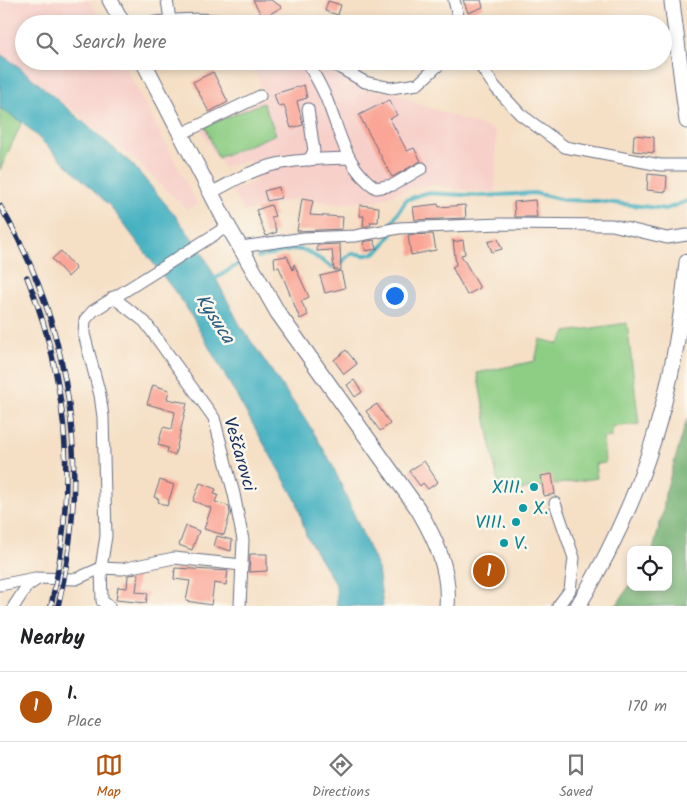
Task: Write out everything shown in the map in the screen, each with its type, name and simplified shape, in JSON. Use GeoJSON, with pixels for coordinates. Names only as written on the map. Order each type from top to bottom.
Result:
{"type":"FeatureCollection","features":[{"type":"Feature","properties":{"kind":"main road"},"geometry":{"type":"LineString","coordinates":[[110,0],[118,15]]}},
{"type":"Feature","properties":{"kind":"main road"},"geometry":{"type":"LineString","coordinates":[[672,2],[684,59],[683,78],[687,121]]}},
{"type":"Feature","properties":{"kind":"main road"},"geometry":{"type":"LineString","coordinates":[[148,70],[228,226],[278,313],[434,536],[446,576],[447,606]]}},
{"type":"Feature","properties":{"kind":"main road"},"geometry":{"type":"LineString","coordinates":[[578,606],[600,569],[629,509],[646,464],[667,391],[684,317],[687,262]]}},
{"type":"Feature","properties":{"kind":"street"},"geometry":{"type":"LineString","coordinates":[[167,0],[169,15]]}},
{"type":"Feature","properties":{"kind":"street"},"geometry":{"type":"LineString","coordinates":[[453,15],[454,0]]}},
{"type":"Feature","properties":{"kind":"street"},"geometry":{"type":"LineString","coordinates":[[454,0],[458,15]]}},
{"type":"Feature","properties":{"kind":"street"},"geometry":{"type":"LineString","coordinates":[[312,70],[327,100],[349,158],[361,178],[376,188],[393,185],[422,168]]}},
{"type":"Feature","properties":{"kind":"street"},"geometry":{"type":"LineString","coordinates":[[344,70],[365,82],[391,88],[418,84],[433,70]]}},
{"type":"Feature","properties":{"kind":"street"},"geometry":{"type":"LineString","coordinates":[[483,70],[495,87],[520,114],[564,147],[660,165],[687,165]]}},
{"type":"Feature","properties":{"kind":"street"},"geometry":{"type":"LineString","coordinates":[[181,134],[260,96]]}},
{"type":"Feature","properties":{"kind":"street"},"geometry":{"type":"LineString","coordinates":[[308,109],[314,151],[309,160]]}},
{"type":"Feature","properties":{"kind":"street"},"geometry":{"type":"LineString","coordinates":[[212,192],[251,172],[278,164],[349,158]]}},
{"type":"Feature","properties":{"kind":"street"},"geometry":{"type":"LineString","coordinates":[[241,247],[304,238],[356,236],[399,228],[501,224],[612,225],[667,238],[687,235]]}},
{"type":"Feature","properties":{"kind":"street"},"geometry":{"type":"LineString","coordinates":[[109,606],[102,601],[100,594],[101,568],[106,536],[103,417],[100,395],[84,334],[85,320],[93,311],[228,226]]}},
{"type":"Feature","properties":{"kind":"street","name":"Veščarovci"},"geometry":{"type":"LineString","coordinates":[[113,298],[145,322],[214,418],[234,494],[243,540],[240,606]]}},
{"type":"Feature","properties":{"kind":"street"},"geometry":{"type":"LineString","coordinates":[[555,503],[574,558],[570,590],[558,606]]}},
{"type":"Feature","properties":{"kind":"street"},"geometry":{"type":"LineString","coordinates":[[0,585],[45,578],[76,579],[101,568],[122,569],[174,558],[242,565]]}},
{"type":"Feature","properties":{"kind":"street"},"geometry":{"type":"LineString","coordinates":[[14,606],[27,586],[35,580],[45,578]]}},
{"type":"Feature","properties":{"kind":"shaded area"},"geometry":{"type":"Polygon","coordinates":[[[0,0],[89,0],[97,15],[15,15],[15,64],[0,54],[0,0]]]}},
{"type":"Feature","properties":{"kind":"shaded area"},"geometry":{"type":"Polygon","coordinates":[[[23,70],[127,70],[198,205],[187,209],[135,160],[23,70]]]}},
{"type":"Feature","properties":{"kind":"shaded area"},"geometry":{"type":"Polygon","coordinates":[[[254,70],[333,70],[360,87],[377,91],[396,92],[416,103],[496,131],[495,192],[462,190],[437,185],[410,188],[378,200],[337,204],[298,198],[244,212],[232,190],[256,182],[249,160],[223,167],[220,159],[217,160],[200,127],[266,97],[254,70]]]}},
{"type":"Feature","properties":{"kind":"green space"},"geometry":{"type":"Polygon","coordinates":[[[263,103],[276,134],[218,158],[205,126],[263,103]]]}},
{"type":"Feature","properties":{"kind":"green space"},"geometry":{"type":"Polygon","coordinates":[[[0,108],[22,122],[0,170],[0,108]]]}},
{"type":"Feature","properties":{"kind":"green space"},"geometry":{"type":"Polygon","coordinates":[[[627,323],[639,424],[612,427],[612,437],[603,438],[605,463],[595,464],[597,478],[500,493],[477,373],[535,361],[540,339],[559,344],[566,332],[627,323]]]}},
{"type":"Feature","properties":{"kind":"green space"},"geometry":{"type":"Polygon","coordinates":[[[687,419],[687,606],[616,606],[627,589],[627,591],[672,591],[672,546],[654,546],[663,512],[665,494],[687,419]]]}},
{"type":"Feature","properties":{"kind":"water","name":"Kysuca"},"geometry":{"type":"Polygon","coordinates":[[[0,54],[15,64],[15,70],[23,70],[132,164],[174,214],[202,252],[240,325],[311,428],[331,462],[378,569],[383,606],[337,606],[336,585],[306,535],[297,502],[185,305],[110,206],[22,122],[0,108],[0,54]]]}},
{"type":"Feature","properties":{"kind":"building"},"geometry":{"type":"Polygon","coordinates":[[[253,0],[271,0],[282,7],[268,15],[261,15],[253,0]]]}},
{"type":"Feature","properties":{"kind":"building"},"geometry":{"type":"Polygon","coordinates":[[[463,0],[481,0],[483,7],[468,13],[463,0]]]}},
{"type":"Feature","properties":{"kind":"building"},"geometry":{"type":"Polygon","coordinates":[[[328,1],[341,5],[338,15],[325,11],[328,1]]]}},
{"type":"Feature","properties":{"kind":"building"},"geometry":{"type":"Polygon","coordinates":[[[213,72],[228,102],[209,112],[193,82],[213,72]]]}},
{"type":"Feature","properties":{"kind":"building"},"geometry":{"type":"Polygon","coordinates":[[[304,85],[307,98],[297,101],[303,125],[291,128],[284,105],[278,106],[274,94],[304,85]]]}},
{"type":"Feature","properties":{"kind":"building"},"geometry":{"type":"Polygon","coordinates":[[[389,100],[397,115],[390,119],[407,151],[414,148],[421,161],[392,177],[359,115],[389,100]]]}},
{"type":"Feature","properties":{"kind":"building"},"geometry":{"type":"Polygon","coordinates":[[[634,135],[654,137],[654,153],[633,151],[634,135]]]}},
{"type":"Feature","properties":{"kind":"building"},"geometry":{"type":"Polygon","coordinates":[[[648,174],[667,176],[666,192],[647,190],[648,174]]]}},
{"type":"Feature","properties":{"kind":"building"},"geometry":{"type":"Polygon","coordinates":[[[279,187],[281,198],[267,201],[264,191],[279,187]]]}},
{"type":"Feature","properties":{"kind":"building"},"geometry":{"type":"Polygon","coordinates":[[[302,199],[313,201],[310,215],[343,217],[342,229],[297,231],[302,199]]]}},
{"type":"Feature","properties":{"kind":"building"},"geometry":{"type":"Polygon","coordinates":[[[535,200],[537,217],[515,217],[514,202],[535,200]]]}},
{"type":"Feature","properties":{"kind":"building"},"geometry":{"type":"Polygon","coordinates":[[[438,204],[439,207],[465,205],[466,218],[415,220],[413,207],[438,204]]]}},
{"type":"Feature","properties":{"kind":"building"},"geometry":{"type":"Polygon","coordinates":[[[271,205],[275,216],[271,217],[277,232],[266,236],[256,210],[271,205]]]}},
{"type":"Feature","properties":{"kind":"building"},"geometry":{"type":"Polygon","coordinates":[[[360,205],[379,207],[378,222],[370,222],[371,225],[363,227],[364,216],[360,216],[360,205]]]}},
{"type":"Feature","properties":{"kind":"building"},"geometry":{"type":"Polygon","coordinates":[[[433,234],[436,250],[411,255],[408,235],[433,234]]]}},
{"type":"Feature","properties":{"kind":"building"},"geometry":{"type":"Polygon","coordinates":[[[498,239],[502,249],[492,252],[488,242],[498,239]]]}},
{"type":"Feature","properties":{"kind":"building"},"geometry":{"type":"Polygon","coordinates":[[[374,240],[377,249],[366,251],[363,242],[374,240]]]}},
{"type":"Feature","properties":{"kind":"building"},"geometry":{"type":"Polygon","coordinates":[[[453,240],[454,242],[463,240],[465,254],[461,255],[480,288],[467,295],[452,267],[456,265],[453,240]]]}},
{"type":"Feature","properties":{"kind":"building"},"geometry":{"type":"Polygon","coordinates":[[[340,244],[341,270],[334,270],[332,250],[317,251],[317,245],[340,244]]]}},
{"type":"Feature","properties":{"kind":"building"},"geometry":{"type":"Polygon","coordinates":[[[61,251],[76,269],[68,277],[52,259],[61,251]]]}},
{"type":"Feature","properties":{"kind":"building"},"geometry":{"type":"Polygon","coordinates":[[[287,256],[293,270],[294,264],[309,297],[301,301],[308,315],[300,319],[279,267],[275,268],[274,258],[287,256]]]}},
{"type":"Feature","properties":{"kind":"building"},"geometry":{"type":"Polygon","coordinates":[[[341,271],[345,288],[325,293],[320,276],[341,271]]]}},
{"type":"Feature","properties":{"kind":"building"},"geometry":{"type":"Polygon","coordinates":[[[346,350],[357,364],[344,374],[334,360],[346,350]]]}},
{"type":"Feature","properties":{"kind":"building"},"geometry":{"type":"Polygon","coordinates":[[[354,380],[362,392],[355,397],[347,385],[354,380]]]}},
{"type":"Feature","properties":{"kind":"building"},"geometry":{"type":"Polygon","coordinates":[[[153,385],[169,390],[167,399],[187,403],[175,455],[167,453],[168,448],[158,445],[163,427],[172,429],[175,412],[147,404],[153,385]]]}},
{"type":"Feature","properties":{"kind":"building"},"geometry":{"type":"Polygon","coordinates":[[[377,404],[390,424],[380,431],[366,411],[377,404]]]}},
{"type":"Feature","properties":{"kind":"building"},"geometry":{"type":"Polygon","coordinates":[[[424,461],[438,482],[428,489],[423,483],[420,486],[409,471],[424,461]]]}},
{"type":"Feature","properties":{"kind":"building"},"geometry":{"type":"Polygon","coordinates":[[[552,474],[555,494],[544,496],[541,476],[552,474]]]}},
{"type":"Feature","properties":{"kind":"building"},"geometry":{"type":"Polygon","coordinates":[[[160,480],[174,485],[167,506],[158,502],[159,499],[154,497],[160,480]]]}},
{"type":"Feature","properties":{"kind":"building"},"geometry":{"type":"Polygon","coordinates":[[[200,483],[216,489],[214,494],[218,495],[215,502],[229,506],[230,514],[224,535],[204,529],[211,508],[193,501],[200,483]]]}},
{"type":"Feature","properties":{"kind":"building"},"geometry":{"type":"Polygon","coordinates":[[[186,526],[199,531],[192,550],[179,545],[186,526]]]}},
{"type":"Feature","properties":{"kind":"building"},"geometry":{"type":"Polygon","coordinates":[[[217,536],[232,540],[231,551],[214,546],[217,536]]]}},
{"type":"Feature","properties":{"kind":"building"},"geometry":{"type":"Polygon","coordinates":[[[250,554],[267,554],[267,571],[249,572],[250,554]]]}},
{"type":"Feature","properties":{"kind":"building"},"geometry":{"type":"Polygon","coordinates":[[[175,568],[228,571],[226,585],[214,583],[211,605],[186,601],[190,581],[174,579],[175,568]]]}},
{"type":"Feature","properties":{"kind":"building"},"geometry":{"type":"Polygon","coordinates":[[[138,574],[136,592],[148,593],[146,603],[116,600],[118,587],[127,588],[128,575],[138,574]]]}},
{"type":"Feature","properties":{"kind":"waterway"},"geometry":{"type":"LineString","coordinates":[[391,224],[406,200],[425,193],[485,196],[534,193],[564,200],[597,201],[666,209],[687,201]]}},
{"type":"Feature","properties":{"kind":"waterway"},"geometry":{"type":"LineString","coordinates":[[258,257],[295,249],[307,251],[332,267],[341,264],[350,255],[370,255],[376,252],[392,234]]}},
{"type":"Feature","properties":{"kind":"waterway"},"geometry":{"type":"LineString","coordinates":[[215,279],[240,263]]}},
{"type":"Feature","properties":{"kind":"railway"},"geometry":{"type":"LineString","coordinates":[[0,206],[25,252],[44,300],[59,350],[68,400],[73,452],[73,503],[68,555],[58,606]]}},
{"type":"Feature","properties":{"kind":"railway"},"geometry":{"type":"LineString","coordinates":[[27,277],[41,317],[52,358],[60,398],[64,440],[66,481],[64,523],[51,606]]}},
{"type":"Feature","properties":{"kind":"place","name":"XIII."},"geometry":{"type":"Point","coordinates":[534,487]}},
{"type":"Feature","properties":{"kind":"place","name":"X."},"geometry":{"type":"Point","coordinates":[523,508]}},
{"type":"Feature","properties":{"kind":"place","name":"VIII."},"geometry":{"type":"Point","coordinates":[516,522]}},
{"type":"Feature","properties":{"kind":"place","name":"V."},"geometry":{"type":"Point","coordinates":[504,543]}},
{"type":"Feature","properties":{"kind":"place","name":"I."},"geometry":{"type":"Point","coordinates":[489,571]}}]}
